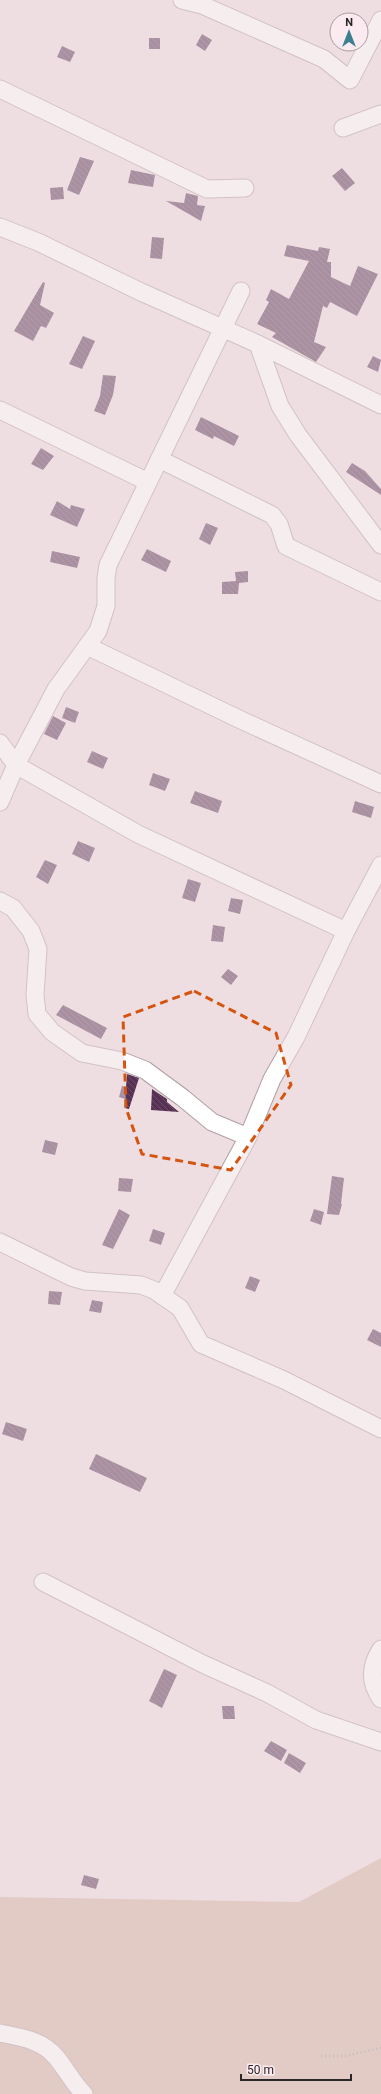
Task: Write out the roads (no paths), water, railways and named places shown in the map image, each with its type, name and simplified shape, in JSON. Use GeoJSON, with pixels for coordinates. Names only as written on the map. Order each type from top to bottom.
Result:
{"type":"FeatureCollection","features":[{"type":"Feature","properties":{"kind":"street"},"geometry":{"type":"LineString","coordinates":[[182,0],[202,5],[324,59],[350,80],[381,20]]}},
{"type":"Feature","properties":{"kind":"street"},"geometry":{"type":"LineString","coordinates":[[0,89],[207,189],[245,188]]}},
{"type":"Feature","properties":{"kind":"street"},"geometry":{"type":"LineString","coordinates":[[343,128],[381,114]]}},
{"type":"Feature","properties":{"kind":"street"},"geometry":{"type":"LineString","coordinates":[[0,227],[87,264],[141,292],[258,344],[381,405]]}},
{"type":"Feature","properties":{"kind":"street"},"geometry":{"type":"LineString","coordinates":[[0,802],[16,765],[56,689],[98,631],[106,606],[108,565],[241,291]]}},
{"type":"Feature","properties":{"kind":"street"},"geometry":{"type":"LineString","coordinates":[[258,344],[280,406],[298,435],[381,545]]}},
{"type":"Feature","properties":{"kind":"street"},"geometry":{"type":"LineString","coordinates":[[0,410],[148,482]]}},
{"type":"Feature","properties":{"kind":"street"},"geometry":{"type":"LineString","coordinates":[[159,459],[272,515],[279,524],[286,546],[381,592]]}},
{"type":"Feature","properties":{"kind":"street"},"geometry":{"type":"LineString","coordinates":[[87,646],[381,784]]}},
{"type":"Feature","properties":{"kind":"street"},"geometry":{"type":"LineString","coordinates":[[0,743],[16,765],[138,834],[346,931]]}},
{"type":"Feature","properties":{"kind":"street"},"geometry":{"type":"LineString","coordinates":[[162,1296],[248,1137],[272,1079],[296,1037],[346,931],[381,865]]}},
{"type":"Feature","properties":{"kind":"street"},"geometry":{"type":"LineString","coordinates":[[0,901],[12,908],[31,931],[38,949],[35,995],[37,1014],[52,1032],[82,1053],[122,1061],[145,1070],[212,1122],[248,1137]]}},
{"type":"Feature","properties":{"kind":"street"},"geometry":{"type":"LineString","coordinates":[[0,1242],[71,1277],[85,1281],[141,1285],[154,1290],[180,1308],[201,1344],[284,1380],[381,1429]]}},
{"type":"Feature","properties":{"kind":"street"},"geometry":{"type":"LineString","coordinates":[[43,1582],[203,1664],[267,1693],[316,1720],[381,1742]]}},
{"type":"Feature","properties":{"kind":"street"},"geometry":{"type":"LineString","coordinates":[[381,1649],[372,1666],[371,1676],[376,1691],[381,1698]]}},
{"type":"Feature","properties":{"kind":"street"},"geometry":{"type":"LineString","coordinates":[[0,2033],[32,2040],[41,2045],[54,2055],[84,2094]]}}]}
